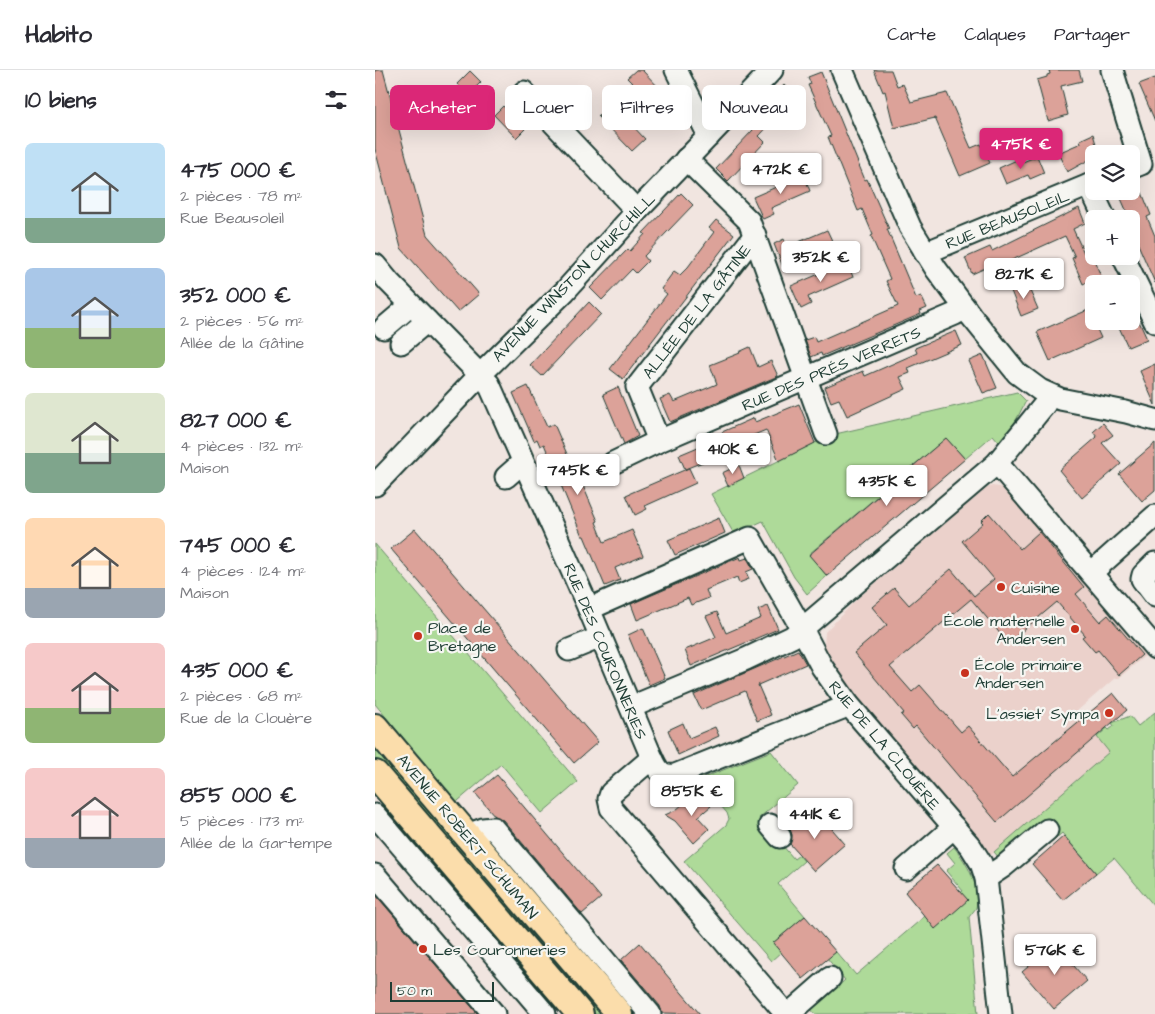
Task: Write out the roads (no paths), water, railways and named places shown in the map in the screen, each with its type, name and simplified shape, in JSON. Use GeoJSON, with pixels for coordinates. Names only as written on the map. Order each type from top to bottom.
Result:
{"type":"FeatureCollection","features":[{"type":"Feature","properties":{"kind":"main road","name":"AVENUE ROBERT SCHUMAN"},"geometry":{"type":"LineString","coordinates":[[375,727],[619,1014]]}},
{"type":"Feature","properties":{"kind":"main road","name":"AVENUE ROBERT SCHUMAN"},"geometry":{"type":"LineString","coordinates":[[375,774],[580,1014]]}},
{"type":"Feature","properties":{"kind":"street"},"geometry":{"type":"LineString","coordinates":[[676,70],[709,136]]}},
{"type":"Feature","properties":{"kind":"street","name":"AVENUE WINSTON CHURCHILL"},"geometry":{"type":"LineString","coordinates":[[375,485],[480,375],[565,290],[637,211],[772,70]]}},
{"type":"Feature","properties":{"kind":"street"},"geometry":{"type":"LineString","coordinates":[[842,70],[910,228],[925,253],[965,308],[1017,373],[1039,390],[1060,399],[1126,412],[1155,420]]}},
{"type":"Feature","properties":{"kind":"street"},"geometry":{"type":"LineString","coordinates":[[1112,70],[1135,145]]}},
{"type":"Feature","properties":{"kind":"street"},"geometry":{"type":"LineString","coordinates":[[561,130],[637,211]]}},
{"type":"Feature","properties":{"kind":"street","name":"ALLÉE DE LA GÂTINE"},"geometry":{"type":"LineString","coordinates":[[686,159],[749,221],[826,434]]}},
{"type":"Feature","properties":{"kind":"street","name":"RUE BEAUSOLEIL"},"geometry":{"type":"LineString","coordinates":[[925,253],[1085,186]]}},
{"type":"Feature","properties":{"kind":"street","name":"ALLÉE DE LA GÂTINE"},"geometry":{"type":"LineString","coordinates":[[659,441],[637,387],[755,235]]}},
{"type":"Feature","properties":{"kind":"street","name":"RUE DES COURONNERIES"},"geometry":{"type":"LineString","coordinates":[[375,265],[411,305],[489,384],[589,609],[652,758],[611,793],[609,798],[611,808],[787,1014]]}},
{"type":"Feature","properties":{"kind":"street"},"geometry":{"type":"LineString","coordinates":[[1140,296],[1155,322]]}},
{"type":"Feature","properties":{"kind":"street"},"geometry":{"type":"LineString","coordinates":[[384,328],[411,305]]}},
{"type":"Feature","properties":{"kind":"street","name":"RUE DES PRÉS VERRETS"},"geometry":{"type":"LineString","coordinates":[[613,462],[807,379],[965,308]]}},
{"type":"Feature","properties":{"kind":"street"},"geometry":{"type":"LineString","coordinates":[[401,343],[427,321]]}},
{"type":"Feature","properties":{"kind":"street"},"geometry":{"type":"LineString","coordinates":[[631,707],[746,659],[792,637],[997,463],[1045,404],[1049,395]]}},
{"type":"Feature","properties":{"kind":"street"},"geometry":{"type":"LineString","coordinates":[[506,477],[523,462]]}},
{"type":"Feature","properties":{"kind":"street"},"geometry":{"type":"LineString","coordinates":[[997,463],[1155,646]]}},
{"type":"Feature","properties":{"kind":"street"},"geometry":{"type":"LineString","coordinates":[[1091,573],[1155,516]]}},
{"type":"Feature","properties":{"kind":"street","name":"RUE DE LA CLOUÈRE"},"geometry":{"type":"LineString","coordinates":[[589,609],[750,538],[822,666],[848,704],[971,847],[981,863],[986,878],[1001,1014]]}},
{"type":"Feature","properties":{"kind":"street"},"geometry":{"type":"LineString","coordinates":[[1155,563],[1143,575],[1142,579],[1155,596]]}},
{"type":"Feature","properties":{"kind":"street"},"geometry":{"type":"LineString","coordinates":[[569,650],[601,637]]}},
{"type":"Feature","properties":{"kind":"street"},"geometry":{"type":"LineString","coordinates":[[652,758],[661,773],[667,776],[675,775],[840,710],[848,704]]}},
{"type":"Feature","properties":{"kind":"street"},"geometry":{"type":"LineString","coordinates":[[375,815],[540,1013]]}},
{"type":"Feature","properties":{"kind":"street"},"geometry":{"type":"LineString","coordinates":[[905,869],[954,827]]}},
{"type":"Feature","properties":{"kind":"street"},"geometry":{"type":"LineString","coordinates":[[467,835],[483,829],[493,828],[650,1014]]}},
{"type":"Feature","properties":{"kind":"street"},"geometry":{"type":"LineString","coordinates":[[986,878],[1004,866],[1047,830]]}},
{"type":"Feature","properties":{"kind":"street"},"geometry":{"type":"LineString","coordinates":[[375,875],[493,1014]]}},
{"type":"Feature","properties":{"kind":"street"},"geometry":{"type":"LineString","coordinates":[[787,1014],[830,978]]}},
{"type":"Feature","properties":{"kind":"place","name":"Cuisine"},"geometry":{"type":"Point","coordinates":[1001,587]}},
{"type":"Feature","properties":{"kind":"place","name":"École maternelle Andersen"},"geometry":{"type":"Point","coordinates":[1075,629]}},
{"type":"Feature","properties":{"kind":"place","name":"Place de Bretagne"},"geometry":{"type":"Point","coordinates":[418,636]}},
{"type":"Feature","properties":{"kind":"place","name":"École primaire Andersen"},"geometry":{"type":"Point","coordinates":[965,673]}},
{"type":"Feature","properties":{"kind":"place","name":"L'assiet' Sympa"},"geometry":{"type":"Point","coordinates":[1109,713]}},
{"type":"Feature","properties":{"kind":"place","name":"Les Couronneries"},"geometry":{"type":"Point","coordinates":[423,949]}}]}
